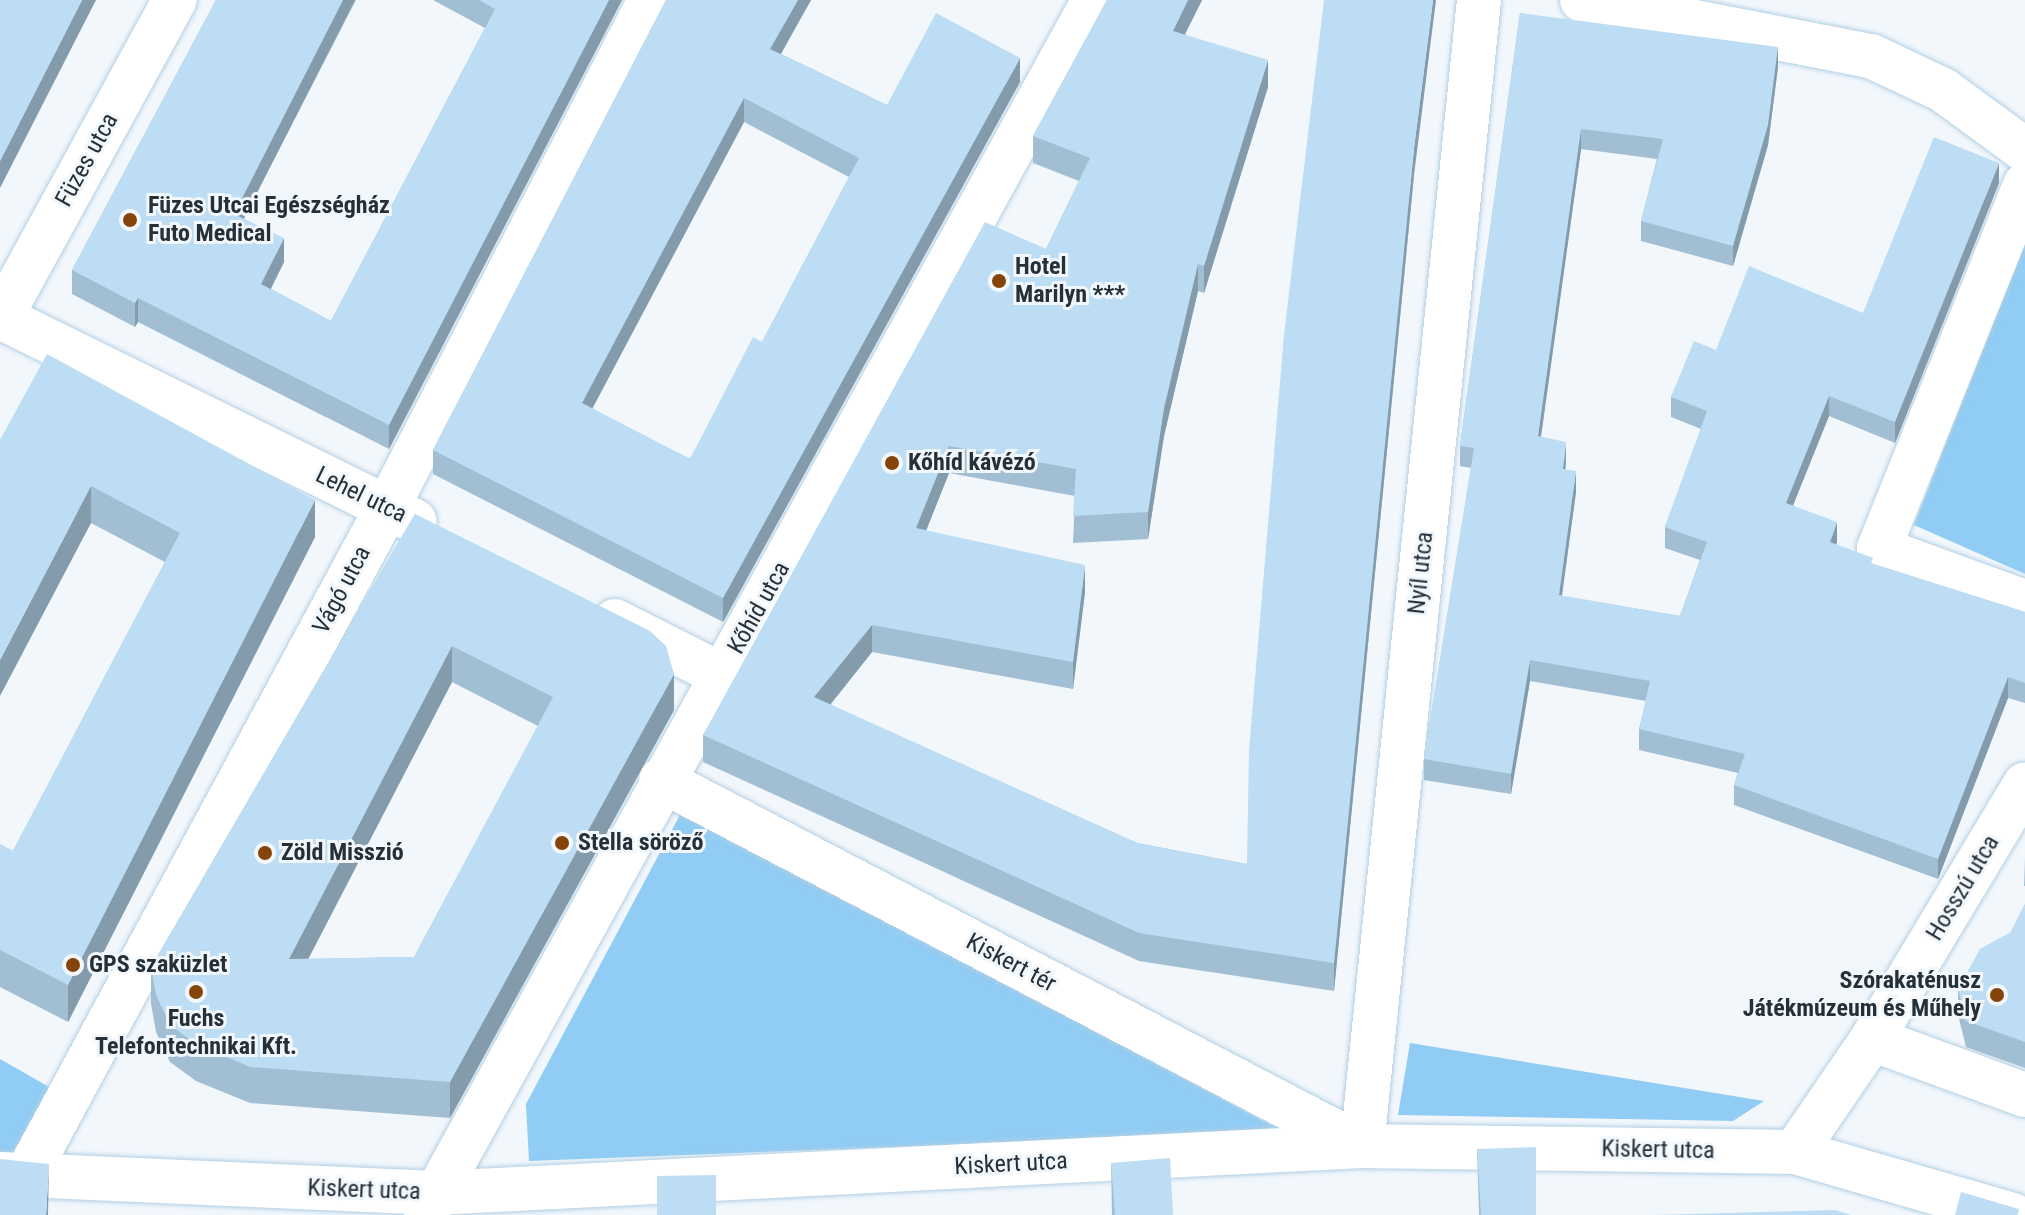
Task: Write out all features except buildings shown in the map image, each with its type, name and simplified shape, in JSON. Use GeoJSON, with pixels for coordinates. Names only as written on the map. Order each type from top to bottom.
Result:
{"type":"FeatureCollection","features":[{"type":"Feature","properties":{"kind":"street","name":"Füzes utca"},"geometry":{"type":"LineString","coordinates":[[0,318],[175,0]]}},
{"type":"Feature","properties":{"kind":"street","name":"Vágó utca"},"geometry":{"type":"LineString","coordinates":[[13,1175],[387,508],[650,0]]}},
{"type":"Feature","properties":{"kind":"street","name":"Kőhíd utca"},"geometry":{"type":"LineString","coordinates":[[430,1204],[661,780],[1094,0]]}},
{"type":"Feature","properties":{"kind":"street","name":"Nyíl utca"},"geometry":{"type":"LineString","coordinates":[[1362,1146],[1479,0]]}},
{"type":"Feature","properties":{"kind":"street"},"geometry":{"type":"LineString","coordinates":[[1582,0],[1871,56],[1943,90],[2025,150]]}},
{"type":"Feature","properties":{"kind":"street"},"geometry":{"type":"LineString","coordinates":[[2025,185],[1879,549],[2025,602]]}},
{"type":"Feature","properties":{"kind":"street","name":"Lehel utca"},"geometry":{"type":"LineString","coordinates":[[0,318],[457,542]]}},
{"type":"Feature","properties":{"kind":"street"},"geometry":{"type":"LineString","coordinates":[[583,605],[722,675]]}},
{"type":"Feature","properties":{"kind":"street","name":"Kiskert tér"},"geometry":{"type":"LineString","coordinates":[[661,780],[1362,1146]]}},
{"type":"Feature","properties":{"kind":"street","name":"Hosszú utca"},"geometry":{"type":"LineString","coordinates":[[1795,1152],[1872,1039],[2025,784]]}},
{"type":"Feature","properties":{"kind":"street"},"geometry":{"type":"LineString","coordinates":[[1872,1039],[2025,1095]]}},
{"type":"Feature","properties":{"kind":"street","name":"Kiskert utca"},"geometry":{"type":"LineString","coordinates":[[13,1175],[430,1204],[1362,1146],[1795,1152],[2013,1215]]}},
{"type":"Feature","properties":{"kind":"shaded area"},"geometry":{"type":"Polygon","coordinates":[[[2025,242],[2025,574],[1914,525],[2025,242]]]}},
{"type":"Feature","properties":{"kind":"shaded area"},"geometry":{"type":"Polygon","coordinates":[[[682,811],[1284,1132],[529,1161],[526,1104],[682,811]]]}},
{"type":"Feature","properties":{"kind":"shaded area"},"geometry":{"type":"Polygon","coordinates":[[[1410,1043],[1764,1101],[1733,1121],[1398,1115],[1410,1043]]]}},
{"type":"Feature","properties":{"kind":"shaded area"},"geometry":{"type":"Polygon","coordinates":[[[0,1059],[51,1088],[14,1153],[0,1152],[0,1059]]]}},
{"type":"Feature","properties":{"kind":"place","name":"Füzes Utcai Egészségház Futo Medical"},"geometry":{"type":"Point","coordinates":[130,220]}},
{"type":"Feature","properties":{"kind":"place","name":"Hotel Marilyn ***"},"geometry":{"type":"Point","coordinates":[999,281]}},
{"type":"Feature","properties":{"kind":"place","name":"Kőhíd kávézó"},"geometry":{"type":"Point","coordinates":[892,463]}},
{"type":"Feature","properties":{"kind":"place","name":"Stella söröző"},"geometry":{"type":"Point","coordinates":[562,843]}},
{"type":"Feature","properties":{"kind":"place","name":"Zöld Misszió"},"geometry":{"type":"Point","coordinates":[265,853]}},
{"type":"Feature","properties":{"kind":"place","name":"GPS szaküzlet"},"geometry":{"type":"Point","coordinates":[73,965]}},
{"type":"Feature","properties":{"kind":"place","name":"Fuchs Telefontechnikai Kft."},"geometry":{"type":"Point","coordinates":[196,992]}},
{"type":"Feature","properties":{"kind":"place","name":"Szórakaténusz Játékmúzeum és Műhely"},"geometry":{"type":"Point","coordinates":[1997,995]}}]}
